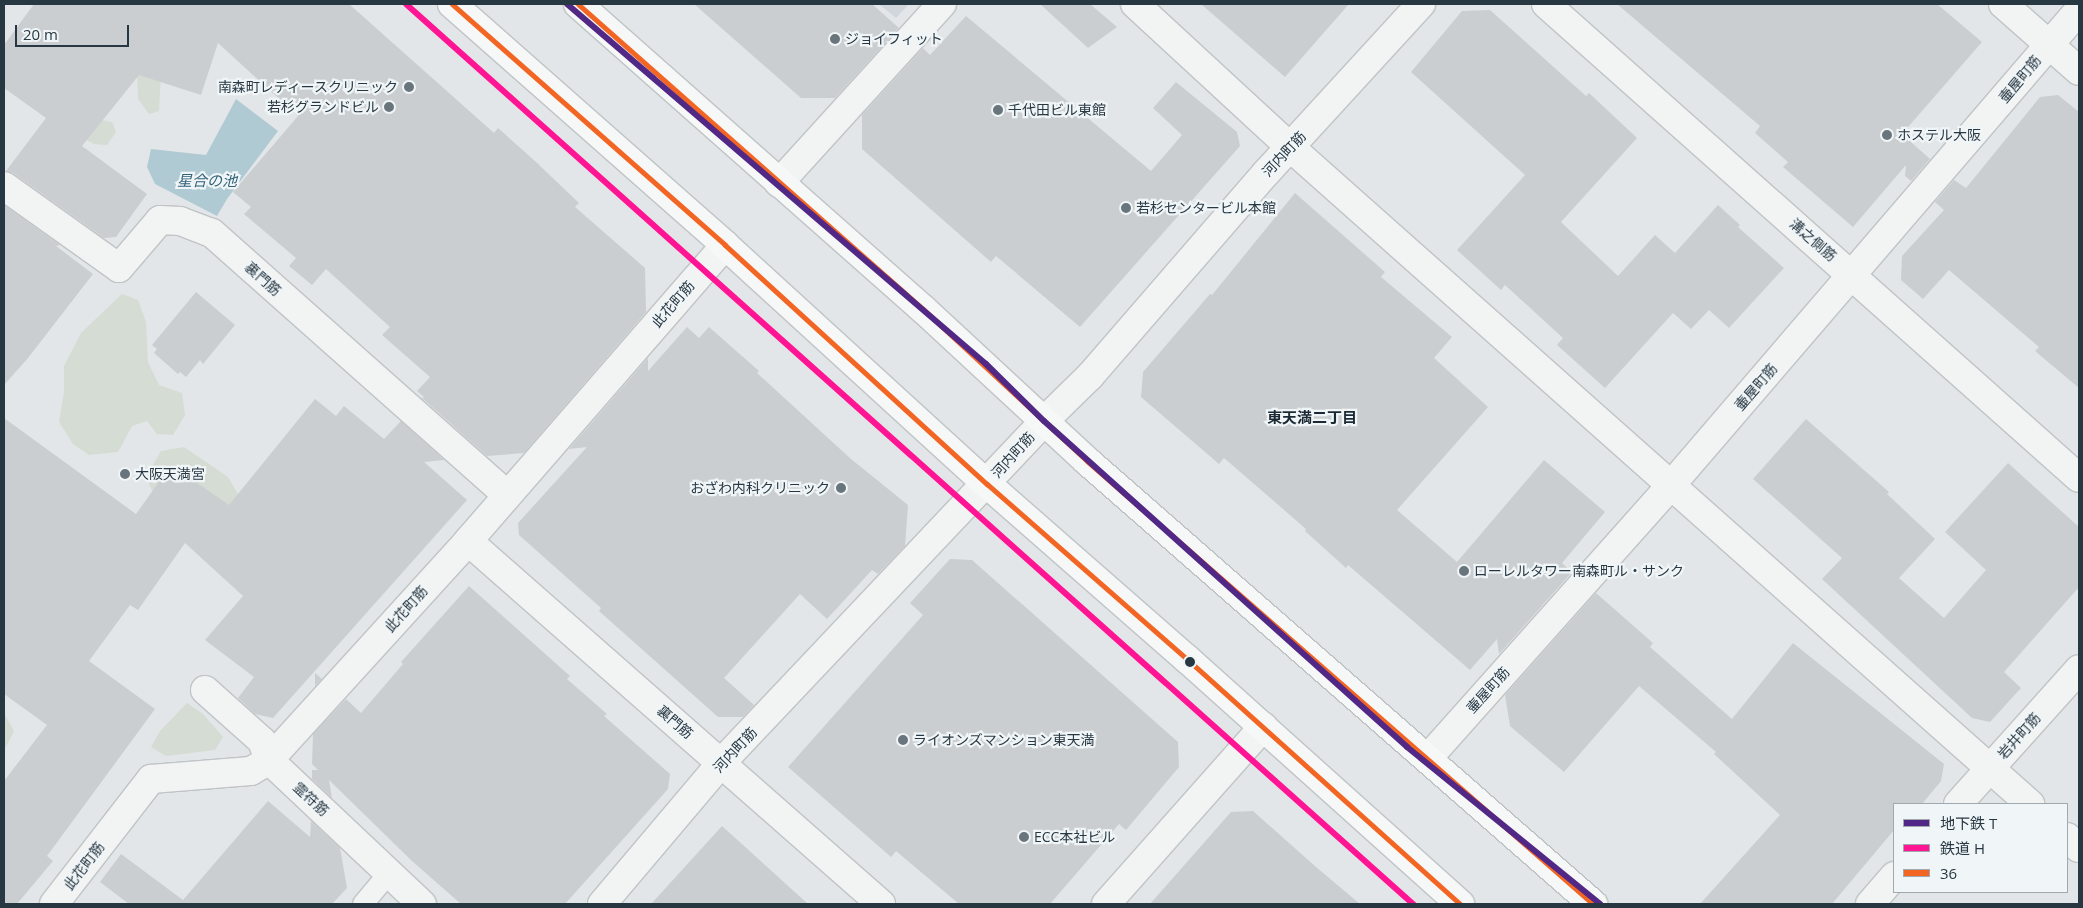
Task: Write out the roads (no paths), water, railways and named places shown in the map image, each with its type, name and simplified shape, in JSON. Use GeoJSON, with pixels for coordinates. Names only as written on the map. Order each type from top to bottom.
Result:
{"type":"FeatureCollection","features":[{"type":"Feature","properties":{"kind":"highway"},"geometry":{"type":"LineString","coordinates":[[452,4],[725,245],[987,484],[1263,727],[1460,904]]}},
{"type":"Feature","properties":{"kind":"highway"},"geometry":{"type":"LineString","coordinates":[[578,4],[923,309],[1044,421],[1593,904]]}},
{"type":"Feature","properties":{"kind":"street"},"geometry":{"type":"LineString","coordinates":[[779,183],[942,4]]}},
{"type":"Feature","properties":{"kind":"street"},"geometry":{"type":"LineString","coordinates":[[1135,4],[1290,147],[1672,484],[2029,803]]}},
{"type":"Feature","properties":{"kind":"street","name":"河内町筋"},"geometry":{"type":"LineString","coordinates":[[602,904],[722,763],[987,484],[1044,421],[1090,376],[1290,147],[1421,4]]}},
{"type":"Feature","properties":{"kind":"street","name":"溝之側筋"},"geometry":{"type":"LineString","coordinates":[[1546,4],[1853,275],[2079,478]]}},
{"type":"Feature","properties":{"kind":"street"},"geometry":{"type":"LineString","coordinates":[[2003,4],[2079,71]]}},
{"type":"Feature","properties":{"kind":"street","name":"壷屋町筋"},"geometry":{"type":"LineString","coordinates":[[1428,758],[1672,484],[2079,10]]}},
{"type":"Feature","properties":{"kind":"street","name":"裏門筋"},"geometry":{"type":"LineString","coordinates":[[4,186],[119,268],[160,220],[180,221],[212,233],[507,495]]}},
{"type":"Feature","properties":{"kind":"street","name":"此花町筋"},"geometry":{"type":"LineString","coordinates":[[54,904],[151,779],[251,771],[269,760],[468,541],[725,245]]}},
{"type":"Feature","properties":{"kind":"street","name":"裏門筋"},"geometry":{"type":"LineString","coordinates":[[468,541],[881,904]]}},
{"type":"Feature","properties":{"kind":"street","name":"岩井町筋"},"geometry":{"type":"LineString","coordinates":[[1959,803],[2079,669]]}},
{"type":"Feature","properties":{"kind":"street","name":"霊符筋"},"geometry":{"type":"LineString","coordinates":[[205,690],[262,741],[269,760],[422,904]]}},
{"type":"Feature","properties":{"kind":"street"},"geometry":{"type":"LineString","coordinates":[[1106,904],[1263,727]]}},
{"type":"Feature","properties":{"kind":"street"},"geometry":{"type":"LineString","coordinates":[[2068,838],[2079,848]]}},
{"type":"Feature","properties":{"kind":"street"},"geometry":{"type":"LineString","coordinates":[[1870,904],[1893,877]]}},
{"type":"Feature","properties":{"kind":"lane"},"geometry":{"type":"LineString","coordinates":[[362,904],[389,873]]}},
{"type":"Feature","properties":{"kind":"water","name":"星合の池"},"geometry":{"type":"Polygon","coordinates":[[[236,99],[278,131],[227,199],[217,216],[155,184],[147,167],[151,149],[206,155],[236,99]]]}},
{"type":"Feature","properties":{"kind":"metro line","name":"T"},"geometry":{"type":"LineString","coordinates":[[567,4],[986,364],[1044,421],[1407,747],[1600,904]]}},
{"type":"Feature","properties":{"kind":"rail line","name":"H"},"geometry":{"type":"LineString","coordinates":[[406,4],[1413,904]]}},
{"type":"Feature","properties":{"kind":"place","name":"ジョイフィット"},"geometry":{"type":"Point","coordinates":[835,39]}},
{"type":"Feature","properties":{"kind":"place","name":"南森町レディースクリニック"},"geometry":{"type":"Point","coordinates":[409,87]}},
{"type":"Feature","properties":{"kind":"place","name":"若杉グランドビル"},"geometry":{"type":"Point","coordinates":[389,107]}},
{"type":"Feature","properties":{"kind":"place","name":"千代田ビル東館"},"geometry":{"type":"Point","coordinates":[998,110]}},
{"type":"Feature","properties":{"kind":"place","name":"ホステル大阪"},"geometry":{"type":"Point","coordinates":[1887,135]}},
{"type":"Feature","properties":{"kind":"place","name":"若杉センタービル本館"},"geometry":{"type":"Point","coordinates":[1126,208]}},
{"type":"Feature","properties":{"kind":"place","name":"大阪天満宮"},"geometry":{"type":"Point","coordinates":[125,474]}},
{"type":"Feature","properties":{"kind":"place","name":"おざわ内科クリニック"},"geometry":{"type":"Point","coordinates":[841,488]}},
{"type":"Feature","properties":{"kind":"place","name":"ローレルタワー南森町ル・サンク"},"geometry":{"type":"Point","coordinates":[1464,571]}},
{"type":"Feature","properties":{"kind":"place","name":"ライオンズマンション東天満"},"geometry":{"type":"Point","coordinates":[903,740]}},
{"type":"Feature","properties":{"kind":"place","name":"ECC本社ビル"},"geometry":{"type":"Point","coordinates":[1024,837]}},
{"type":"Feature","properties":{"kind":"district","name":"東天満二丁目"},"geometry":{"type":"Point","coordinates":[1312,418]}}]}
